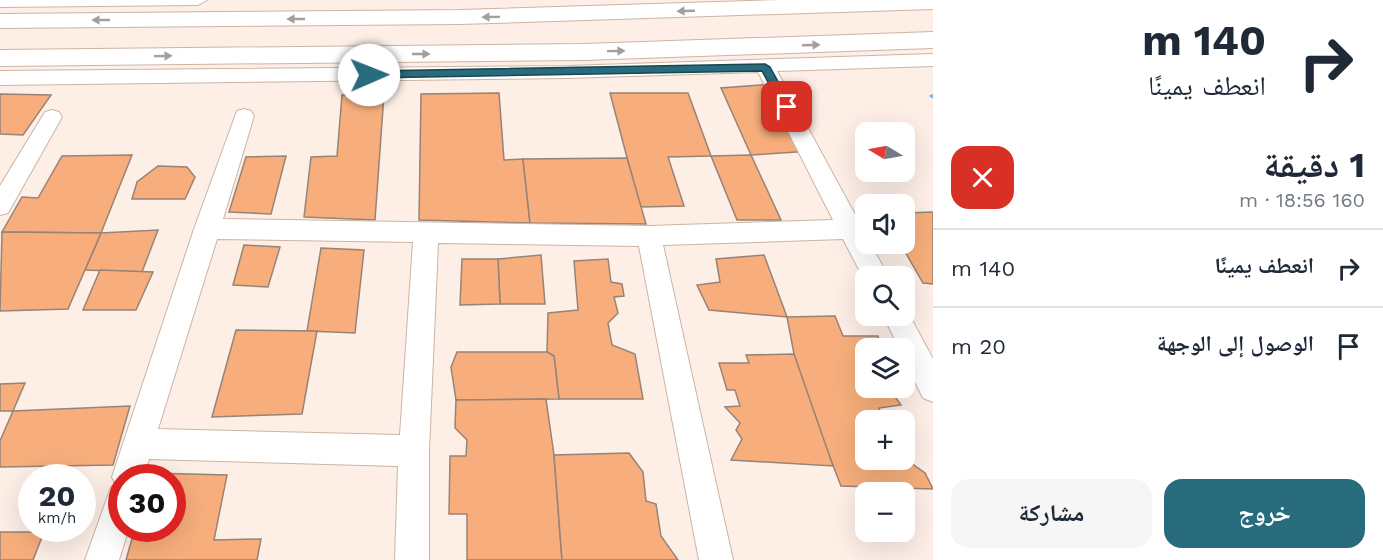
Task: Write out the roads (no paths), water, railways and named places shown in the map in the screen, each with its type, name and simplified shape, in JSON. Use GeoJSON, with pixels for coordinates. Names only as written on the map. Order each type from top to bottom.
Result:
{"type":"FeatureCollection","features":[{"type":"Feature","properties":{"kind":"main road"},"geometry":{"type":"LineString","coordinates":[[0,21],[933,2]]}},
{"type":"Feature","properties":{"kind":"main road"},"geometry":{"type":"LineString","coordinates":[[0,58],[370,64],[608,51],[933,40]]}},
{"type":"Feature","properties":{"kind":"street"},"geometry":{"type":"LineString","coordinates":[[0,2],[198,0]]}},
{"type":"Feature","properties":{"kind":"street"},"geometry":{"type":"LineString","coordinates":[[0,78],[370,64],[765,67],[933,60]]}},
{"type":"Feature","properties":{"kind":"street"},"geometry":{"type":"LineString","coordinates":[[765,67],[871,266]]}},
{"type":"Feature","properties":{"kind":"street"},"geometry":{"type":"LineString","coordinates":[[132,464],[244,116]]}},
{"type":"Feature","properties":{"kind":"street"},"geometry":{"type":"LineString","coordinates":[[0,206],[52,117]]}},
{"type":"Feature","properties":{"kind":"street"},"geometry":{"type":"LineString","coordinates":[[206,229],[649,236],[851,229]]}},
{"type":"Feature","properties":{"kind":"street"},"geometry":{"type":"LineString","coordinates":[[412,560],[414,451],[426,232]]}},
{"type":"Feature","properties":{"kind":"street"},"geometry":{"type":"LineString","coordinates":[[649,236],[716,560]]}},
{"type":"Feature","properties":{"kind":"street"},"geometry":{"type":"LineString","coordinates":[[904,326],[926,359],[933,388]]}},
{"type":"Feature","properties":{"kind":"street"},"geometry":{"type":"LineString","coordinates":[[139,444],[414,451]]}},
{"type":"Feature","properties":{"kind":"street"},"geometry":{"type":"LineString","coordinates":[[102,560],[108,541]]}}]}
